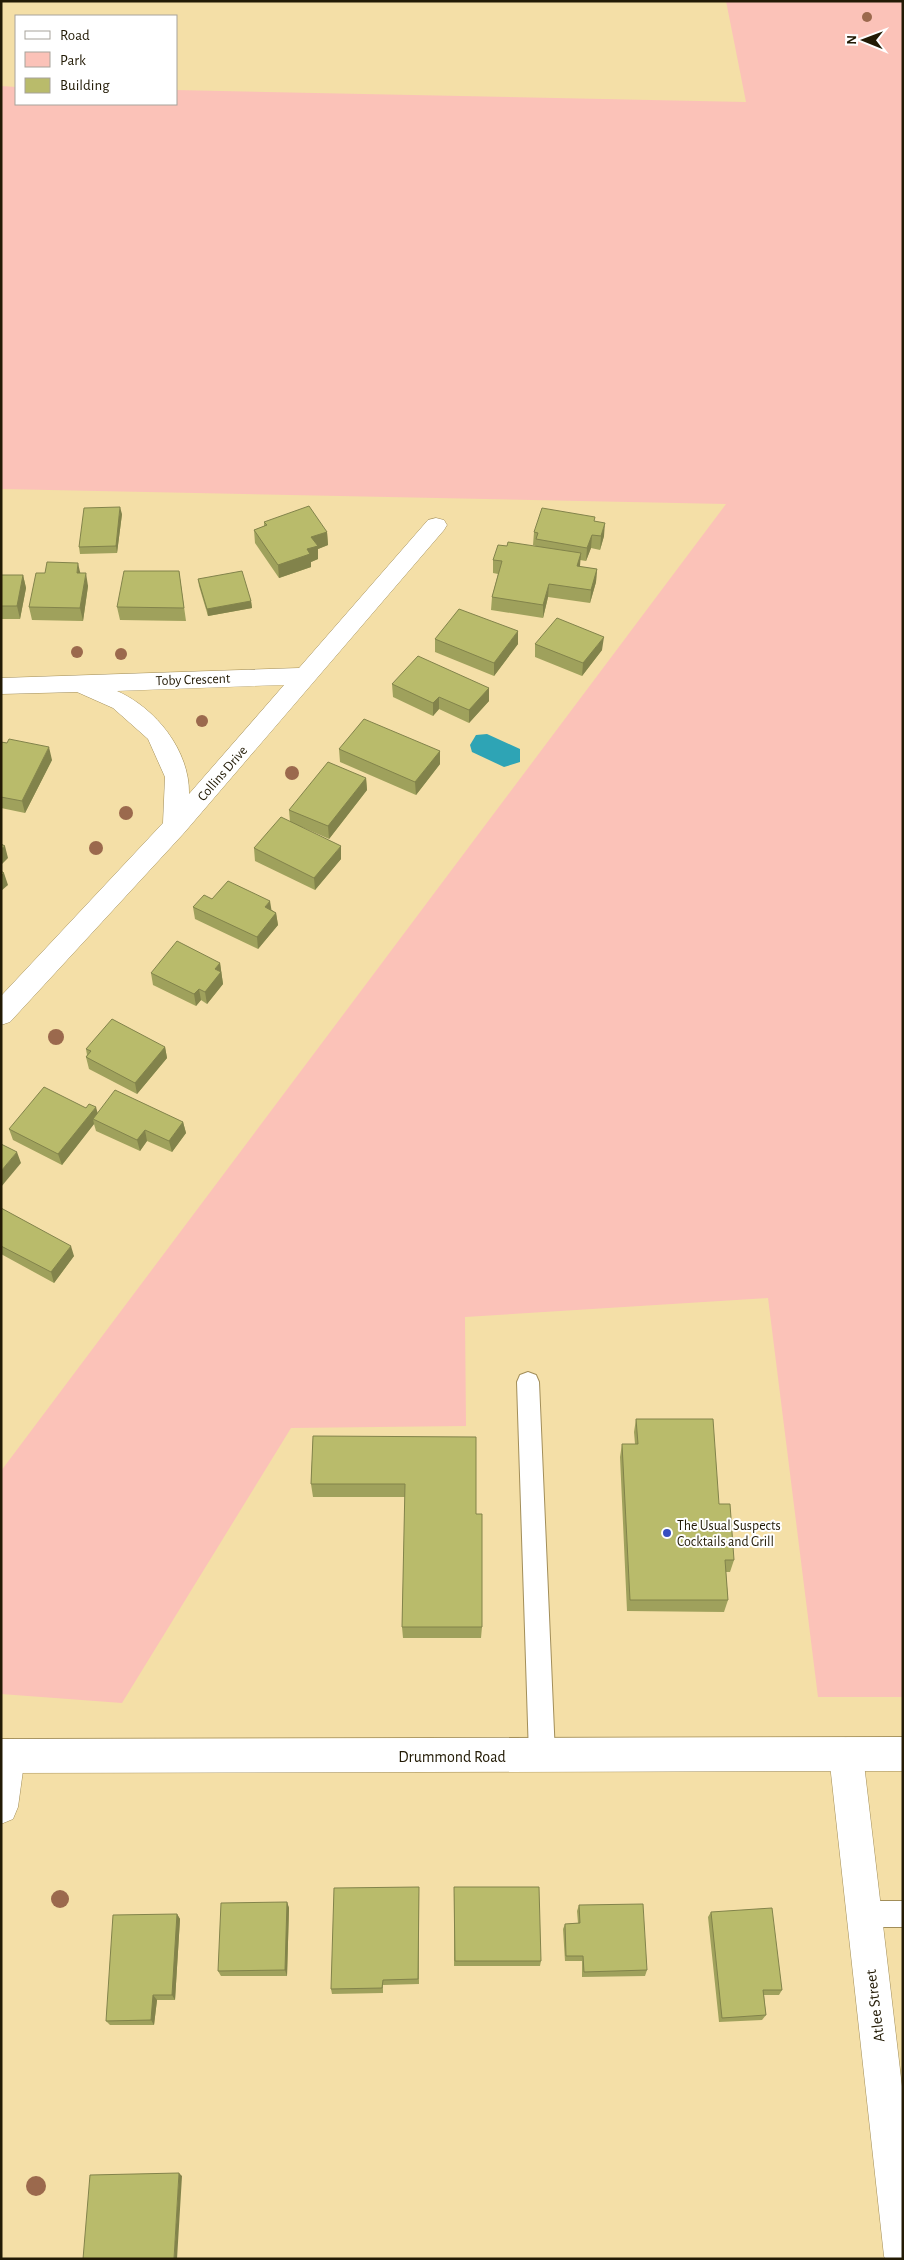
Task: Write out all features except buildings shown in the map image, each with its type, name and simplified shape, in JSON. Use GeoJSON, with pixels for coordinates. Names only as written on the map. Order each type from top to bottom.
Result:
{"type":"FeatureCollection","features":[{"type":"Feature","properties":{"kind":"street","name":"Collins Drive"},"geometry":{"type":"LineString","coordinates":[[1,1014],[175,826],[436,525]]}},
{"type":"Feature","properties":{"kind":"street","name":"Toby Crescent"},"geometry":{"type":"LineString","coordinates":[[1,686],[306,676]]}},
{"type":"Feature","properties":{"kind":"street","name":"Toby Crescent"},"geometry":{"type":"LineString","coordinates":[[79,683],[121,702],[158,734],[177,777],[175,826]]}},
{"type":"Feature","properties":{"kind":"street","name":"Drummond Road"},"geometry":{"type":"LineString","coordinates":[[4,1756],[903,1754]]}},
{"type":"Feature","properties":{"kind":"street","name":"Atlee Street"},"geometry":{"type":"LineString","coordinates":[[846,1755],[864,1914],[894,2102],[903,2256]]}},
{"type":"Feature","properties":{"kind":"street"},"geometry":{"type":"LineString","coordinates":[[1,1807],[4,1756]]}},
{"type":"Feature","properties":{"kind":"lane"},"geometry":{"type":"LineString","coordinates":[[528,1382],[542,1756]]}},
{"type":"Feature","properties":{"kind":"lane"},"geometry":{"type":"LineString","coordinates":[[864,1914],[903,1914]]}},
{"type":"Feature","properties":{"kind":"green space"},"geometry":{"type":"Polygon","coordinates":[[[726,1],[903,1],[903,1697],[818,1697],[768,1298],[465,1317],[466,1426],[291,1428],[122,1703],[1,1694],[1,1471],[726,504],[1,489],[1,86],[15,87],[15,105],[178,105],[178,90],[746,102],[726,1]]]}},
{"type":"Feature","properties":{"kind":"water"},"geometry":{"type":"Polygon","coordinates":[[[487,734],[520,749],[520,762],[504,767],[472,752],[470,745],[476,735],[487,734]]]}},
{"type":"Feature","properties":{"kind":"place","name":"The Usual Suspects Cocktails and Grill"},"geometry":{"type":"Point","coordinates":[667,1533]}}]}
